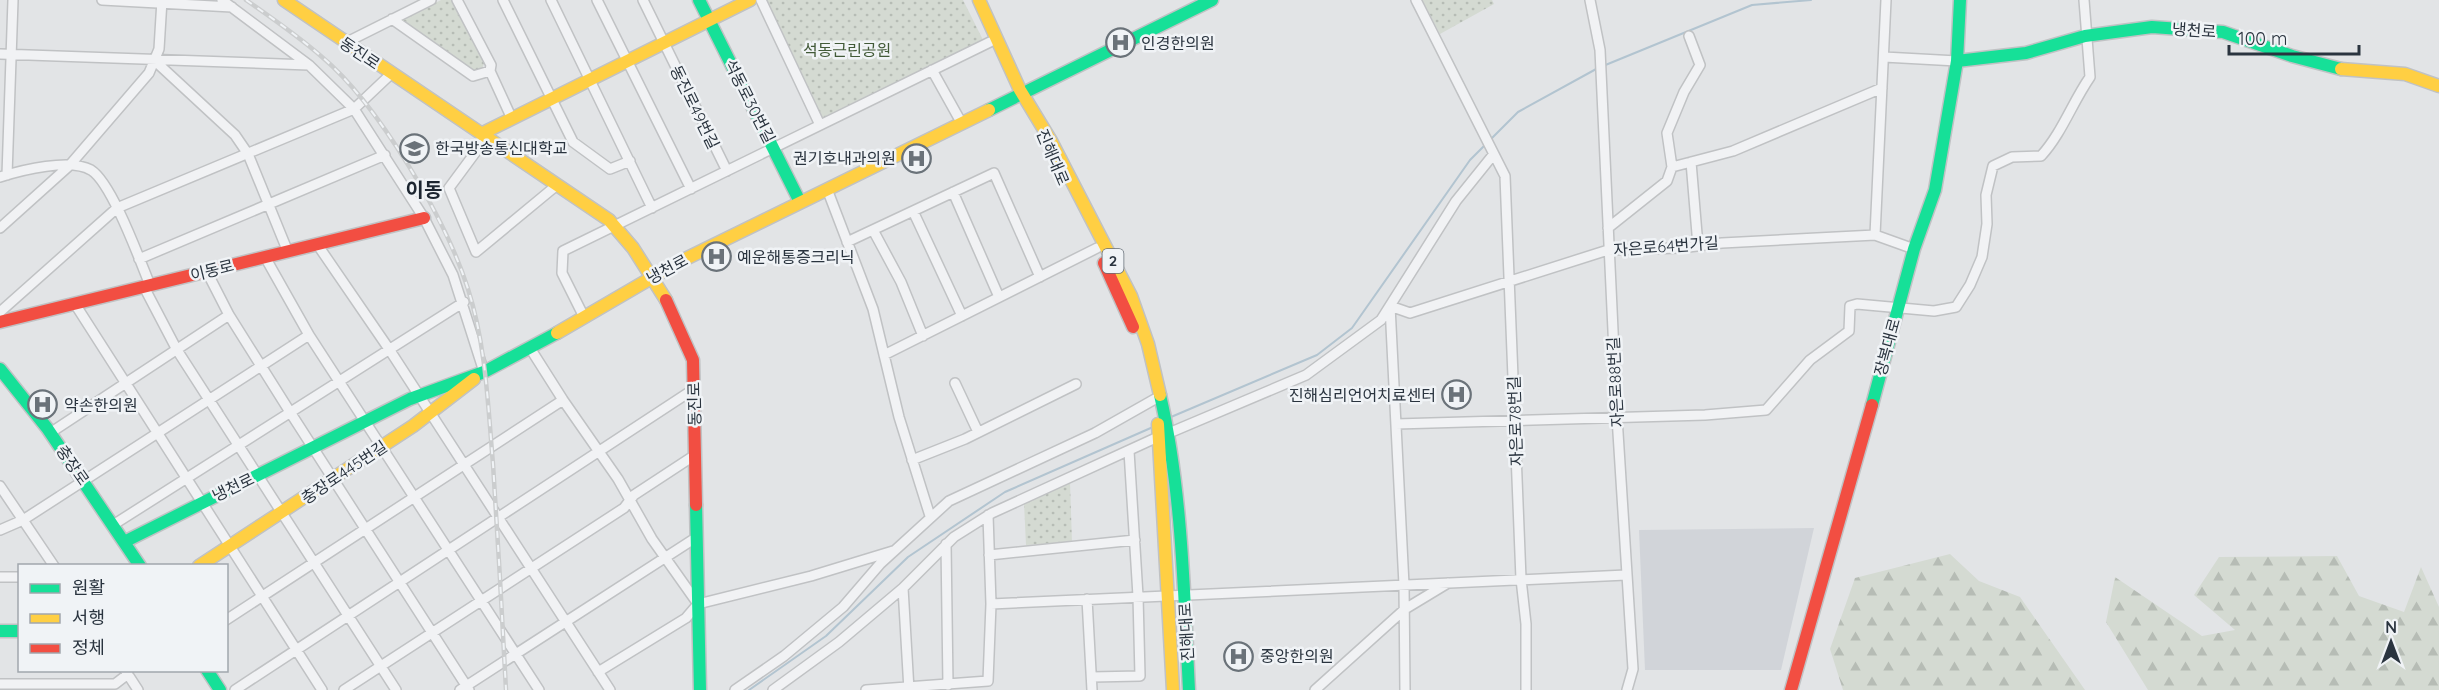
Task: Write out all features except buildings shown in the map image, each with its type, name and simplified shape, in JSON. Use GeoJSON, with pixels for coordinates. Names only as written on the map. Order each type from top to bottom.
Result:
{"type":"FeatureCollection","features":[{"type":"Feature","properties":{"kind":"main road","name":"석동로30번길"},"geometry":{"type":"LineString","coordinates":[[699,0],[800,202]]}},
{"type":"Feature","properties":{"kind":"main road"},"geometry":{"type":"LineString","coordinates":[[483,136],[553,98],[750,0]]}},
{"type":"Feature","properties":{"kind":"main road","name":"2"},"geometry":{"type":"LineString","coordinates":[[969,0],[990,42],[1006,62]]}},
{"type":"Feature","properties":{"kind":"main road","name":"2"},"geometry":{"type":"LineString","coordinates":[[979,0],[1006,62],[1038,123]]}},
{"type":"Feature","properties":{"kind":"main road","name":"냉천로"},"geometry":{"type":"LineString","coordinates":[[124,542],[418,396],[484,372],[530,348],[652,276],[1212,0]]}},
{"type":"Feature","properties":{"kind":"main road","name":"장복대로"},"geometry":{"type":"LineString","coordinates":[[1791,690],[1832,553],[1914,249],[1935,190],[1957,61],[1960,0]]}},
{"type":"Feature","properties":{"kind":"main road","name":"동진로"},"geometry":{"type":"LineString","coordinates":[[291,2],[345,43],[615,226],[624,234],[652,276],[689,347],[694,389],[700,690]]}},
{"type":"Feature","properties":{"kind":"main road","name":"냉천로"},"geometry":{"type":"LineString","coordinates":[[1957,61],[2026,53],[2085,36],[2152,27],[2223,32],[2292,56],[2323,62],[2349,71],[2405,74],[2439,86]]}},
{"type":"Feature","properties":{"kind":"main road","name":"진해대로"},"geometry":{"type":"LineString","coordinates":[[1038,123],[1045,147],[1123,301],[1160,411]]}},
{"type":"Feature","properties":{"kind":"main road","name":"진해대로"},"geometry":{"type":"LineString","coordinates":[[1038,123],[1051,141],[1131,296],[1148,344],[1160,411]]}},
{"type":"Feature","properties":{"kind":"main road","name":"이동로"},"geometry":{"type":"LineString","coordinates":[[0,322],[424,218]]}},
{"type":"Feature","properties":{"kind":"main road","name":"충장로"},"geometry":{"type":"LineString","coordinates":[[0,369],[50,433],[139,564]]}},
{"type":"Feature","properties":{"kind":"main road","name":"충장로445번길"},"geometry":{"type":"LineString","coordinates":[[202,564],[382,447],[484,372]]}},
{"type":"Feature","properties":{"kind":"main road","name":"2"},"geometry":{"type":"LineString","coordinates":[[1160,411],[1164,433]]}},
{"type":"Feature","properties":{"kind":"main road","name":"진해대로"},"geometry":{"type":"LineString","coordinates":[[1164,433],[1184,594],[1189,690]]}},
{"type":"Feature","properties":{"kind":"main road","name":"진해대로"},"geometry":{"type":"LineString","coordinates":[[1164,433],[1167,595],[1173,690]]}},
{"type":"Feature","properties":{"kind":"main road"},"geometry":{"type":"LineString","coordinates":[[0,631],[18,631]]}},
{"type":"Feature","properties":{"kind":"main road"},"geometry":{"type":"LineString","coordinates":[[208,672],[220,690]]}},
{"type":"Feature","properties":{"kind":"street"},"geometry":{"type":"LineString","coordinates":[[13,0],[3,176],[46,167],[69,166],[90,170],[99,177],[117,208],[139,259],[147,286],[177,350],[396,690]]}},
{"type":"Feature","properties":{"kind":"street"},"geometry":{"type":"LineString","coordinates":[[102,0],[233,7]]}},
{"type":"Feature","properties":{"kind":"street"},"geometry":{"type":"LineString","coordinates":[[222,0],[309,65],[354,109],[424,218],[464,302],[484,372]]}},
{"type":"Feature","properties":{"kind":"street"},"geometry":{"type":"LineString","coordinates":[[345,43],[431,0]]}},
{"type":"Feature","properties":{"kind":"street"},"geometry":{"type":"LineString","coordinates":[[457,0],[491,65],[490,71],[512,119]]}},
{"type":"Feature","properties":{"kind":"street"},"geometry":{"type":"LineString","coordinates":[[504,0],[573,142],[610,169],[630,161]]}},
{"type":"Feature","properties":{"kind":"street"},"geometry":{"type":"LineString","coordinates":[[550,0],[591,79],[652,208]]}},
{"type":"Feature","properties":{"kind":"street"},"geometry":{"type":"LineString","coordinates":[[597,0],[691,189]]}},
{"type":"Feature","properties":{"kind":"street","name":"동진로49번길"},"geometry":{"type":"LineString","coordinates":[[643,0],[727,171]]}},
{"type":"Feature","properties":{"kind":"street"},"geometry":{"type":"LineString","coordinates":[[761,0],[820,125]]}},
{"type":"Feature","properties":{"kind":"street","name":"자은로78번길"},"geometry":{"type":"LineString","coordinates":[[1416,0],[1505,176],[1521,579],[1526,624],[1526,690]]}},
{"type":"Feature","properties":{"kind":"street","name":"자은로88번길"},"geometry":{"type":"LineString","coordinates":[[1590,0],[1602,73],[1608,250],[1633,669],[1627,690]]}},
{"type":"Feature","properties":{"kind":"street"},"geometry":{"type":"LineString","coordinates":[[1396,424],[1705,415],[1766,410],[1810,360],[1849,331],[1850,306],[1857,304],[1934,311],[1956,307],[1970,285],[1982,257],[1987,224],[1986,195],[1992,166],[2012,157],[2041,156],[2057,139],[2073,100],[2090,77],[2084,0]]}},
{"type":"Feature","properties":{"kind":"street"},"geometry":{"type":"LineString","coordinates":[[0,228],[69,166],[143,81],[159,49],[162,2]]}},
{"type":"Feature","properties":{"kind":"street"},"geometry":{"type":"LineString","coordinates":[[1875,235],[1886,2]]}},
{"type":"Feature","properties":{"kind":"street"},"geometry":{"type":"LineString","coordinates":[[393,19],[473,76],[490,71]]}},
{"type":"Feature","properties":{"kind":"street"},"geometry":{"type":"LineString","coordinates":[[1608,228],[1666,181],[1672,167],[1667,133],[1684,92],[1700,65],[1689,36]]}},
{"type":"Feature","properties":{"kind":"street"},"geometry":{"type":"LineString","coordinates":[[584,317],[562,273],[563,251],[990,42]]}},
{"type":"Feature","properties":{"kind":"street"},"geometry":{"type":"LineString","coordinates":[[0,54],[309,65]]}},
{"type":"Feature","properties":{"kind":"street"},"geometry":{"type":"LineString","coordinates":[[1884,57],[1957,61]]}},
{"type":"Feature","properties":{"kind":"street"},"geometry":{"type":"LineString","coordinates":[[155,61],[235,135],[248,154],[288,252]]}},
{"type":"Feature","properties":{"kind":"street"},"geometry":{"type":"LineString","coordinates":[[932,70],[961,122]]}},
{"type":"Feature","properties":{"kind":"street"},"geometry":{"type":"LineString","coordinates":[[0,312],[117,208],[354,109],[391,74]]}},
{"type":"Feature","properties":{"kind":"street"},"geometry":{"type":"LineString","coordinates":[[1672,167],[1733,151],[1882,88]]}},
{"type":"Feature","properties":{"kind":"street"},"geometry":{"type":"LineString","coordinates":[[483,136],[449,188],[476,252],[556,185]]}},
{"type":"Feature","properties":{"kind":"street"},"geometry":{"type":"LineString","coordinates":[[139,259],[385,155]]}},
{"type":"Feature","properties":{"kind":"street"},"geometry":{"type":"LineString","coordinates":[[773,690],[839,642],[903,588],[946,544],[988,515],[1164,433],[1306,375],[1381,320],[1456,201],[1493,155]]}},
{"type":"Feature","properties":{"kind":"street"},"geometry":{"type":"LineString","coordinates":[[1691,162],[1698,246]]}},
{"type":"Feature","properties":{"kind":"street"},"geometry":{"type":"LineString","coordinates":[[847,242],[994,173],[1040,277]]}},
{"type":"Feature","properties":{"kind":"street"},"geometry":{"type":"LineString","coordinates":[[827,189],[873,309],[912,460],[930,516]]}},
{"type":"Feature","properties":{"kind":"street"},"geometry":{"type":"LineString","coordinates":[[953,192],[999,297]]}},
{"type":"Feature","properties":{"kind":"street"},"geometry":{"type":"LineString","coordinates":[[913,211],[962,316]]}},
{"type":"Feature","properties":{"kind":"street"},"geometry":{"type":"LineString","coordinates":[[873,230],[901,282],[923,336]]}},
{"type":"Feature","properties":{"kind":"street","name":"자은로64번가길"},"geometry":{"type":"LineString","coordinates":[[1390,306],[1410,313],[1608,250],[1875,235],[1914,249]]}},
{"type":"Feature","properties":{"kind":"street"},"geometry":{"type":"LineString","coordinates":[[317,244],[389,349],[610,690]]}},
{"type":"Feature","properties":{"kind":"street"},"geometry":{"type":"LineString","coordinates":[[884,355],[1097,248]]}},
{"type":"Feature","properties":{"kind":"street"},"geometry":{"type":"LineString","coordinates":[[265,257],[309,335],[539,690]]}},
{"type":"Feature","properties":{"kind":"street"},"geometry":{"type":"LineString","coordinates":[[207,272],[229,315],[432,633],[465,689],[504,661],[697,537]]}},
{"type":"Feature","properties":{"kind":"street"},"geometry":{"type":"LineString","coordinates":[[113,525],[464,302]]}},
{"type":"Feature","properties":{"kind":"street"},"geometry":{"type":"LineString","coordinates":[[75,303],[322,690]]}},
{"type":"Feature","properties":{"kind":"street"},"geometry":{"type":"LineString","coordinates":[[1390,306],[1405,609],[1405,690]]}},
{"type":"Feature","properties":{"kind":"street"},"geometry":{"type":"LineString","coordinates":[[50,433],[229,315]]}},
{"type":"Feature","properties":{"kind":"street"},"geometry":{"type":"LineString","coordinates":[[0,530],[23,520],[309,335]]}},
{"type":"Feature","properties":{"kind":"street"},"geometry":{"type":"LineString","coordinates":[[530,348],[631,499],[652,539],[698,604]]}},
{"type":"Feature","properties":{"kind":"street"},"geometry":{"type":"LineString","coordinates":[[955,384],[978,432]]}},
{"type":"Feature","properties":{"kind":"street"},"geometry":{"type":"LineString","coordinates":[[912,460],[978,432],[1076,384]]}},
{"type":"Feature","properties":{"kind":"street"},"geometry":{"type":"LineString","coordinates":[[235,690],[694,389]]}},
{"type":"Feature","properties":{"kind":"street"},"geometry":{"type":"LineString","coordinates":[[735,690],[784,656],[843,608],[930,516],[949,501],[1095,433],[1155,399]]}},
{"type":"Feature","properties":{"kind":"street"},"geometry":{"type":"LineString","coordinates":[[228,620],[563,400]]}},
{"type":"Feature","properties":{"kind":"street"},"geometry":{"type":"LineString","coordinates":[[1092,677],[1140,676],[1138,596],[1129,451]]}},
{"type":"Feature","properties":{"kind":"street"},"geometry":{"type":"LineString","coordinates":[[344,690],[624,508],[631,499],[695,455]]}},
{"type":"Feature","properties":{"kind":"street"},"geometry":{"type":"LineString","coordinates":[[0,486],[53,564]]}},
{"type":"Feature","properties":{"kind":"street"},"geometry":{"type":"LineString","coordinates":[[866,690],[909,689],[988,681],[991,604],[988,515]]}},
{"type":"Feature","properties":{"kind":"street"},"geometry":{"type":"LineString","coordinates":[[989,555],[1135,540]]}},
{"type":"Feature","properties":{"kind":"street"},"geometry":{"type":"LineString","coordinates":[[946,544],[948,685]]}},
{"type":"Feature","properties":{"kind":"street"},"geometry":{"type":"LineString","coordinates":[[598,672],[686,618],[698,604],[811,576],[896,551]]}},
{"type":"Feature","properties":{"kind":"street"},"geometry":{"type":"LineString","coordinates":[[991,604],[1626,575]]}},
{"type":"Feature","properties":{"kind":"street"},"geometry":{"type":"LineString","coordinates":[[0,577],[18,577]]}},
{"type":"Feature","properties":{"kind":"street"},"geometry":{"type":"LineString","coordinates":[[1315,690],[1405,609],[1450,582]]}},
{"type":"Feature","properties":{"kind":"street"},"geometry":{"type":"LineString","coordinates":[[903,588],[909,689]]}},
{"type":"Feature","properties":{"kind":"street"},"geometry":{"type":"LineString","coordinates":[[1087,599],[1092,690]]}},
{"type":"Feature","properties":{"kind":"street"},"geometry":{"type":"LineString","coordinates":[[0,684],[32,687],[115,687],[126,672],[138,690]]}},
{"type":"Feature","properties":{"kind":"shaded area"},"geometry":{"type":"Polygon","coordinates":[[[1814,528],[1781,670],[1645,670],[1639,530],[1814,528]]]}},
{"type":"Feature","properties":{"kind":"green space"},"geometry":{"type":"Polygon","coordinates":[[[441,0],[453,0],[485,61],[482,69],[475,73],[400,21],[441,0]]]}},
{"type":"Feature","properties":{"kind":"green space","name":"석동근린공원"},"geometry":{"type":"Polygon","coordinates":[[[767,0],[963,0],[983,40],[822,119],[767,0]]]}},
{"type":"Feature","properties":{"kind":"green space"},"geometry":{"type":"Polygon","coordinates":[[[1422,0],[1492,0],[1494,4],[1440,34],[1422,0]]]}},
{"type":"Feature","properties":{"kind":"green space"},"geometry":{"type":"Polygon","coordinates":[[[1070,482],[1072,542],[1026,545],[1024,503],[1070,482]]]}},
{"type":"Feature","properties":{"kind":"green space"},"geometry":{"type":"Polygon","coordinates":[[[1950,554],[1979,581],[2020,597],[2085,690],[1843,690],[1830,649],[1855,578],[1950,554]]]}},
{"type":"Feature","properties":{"kind":"green space"},"geometry":{"type":"Polygon","coordinates":[[[2337,556],[2359,596],[2404,612],[2421,567],[2439,607],[2439,690],[2148,690],[2106,622],[2115,577],[2202,636],[2235,630],[2194,595],[2219,557],[2337,556]]]}},
{"type":"Feature","properties":{"kind":"waterway"},"geometry":{"type":"LineString","coordinates":[[1603,66],[1752,5],[1811,0]]}},
{"type":"Feature","properties":{"kind":"waterway"},"geometry":{"type":"LineString","coordinates":[[1491,139],[1518,112],[1598,68]]}},
{"type":"Feature","properties":{"kind":"waterway"},"geometry":{"type":"LineString","coordinates":[[1171,417],[1317,355],[1352,328],[1470,160],[1485,145]]}},
{"type":"Feature","properties":{"kind":"waterway"},"geometry":{"type":"LineString","coordinates":[[749,690],[826,636],[908,557],[1005,492],[1153,427]]}},
{"type":"Feature","properties":{"kind":"railway"},"geometry":{"type":"LineString","coordinates":[[246,0],[322,57],[365,103],[408,164],[458,261],[474,310],[485,376],[493,464],[506,690]]}},
{"type":"Feature","properties":{"kind":"traffic: fast"},"geometry":{"type":"LineString","coordinates":[[699,0],[800,202]]}},
{"type":"Feature","properties":{"kind":"traffic: fast"},"geometry":{"type":"LineString","coordinates":[[989,110],[1212,0]]}},
{"type":"Feature","properties":{"kind":"traffic: fast"},"geometry":{"type":"LineString","coordinates":[[1872,405],[1914,249],[1935,190],[1957,61],[1960,0]]}},
{"type":"Feature","properties":{"kind":"traffic: fast"},"geometry":{"type":"LineString","coordinates":[[1957,61],[2026,53],[2085,36],[2152,27],[2223,32],[2292,56],[2341,69]]}},
{"type":"Feature","properties":{"kind":"traffic: fast"},"geometry":{"type":"LineString","coordinates":[[124,542],[410,399],[484,372],[557,333]]}},
{"type":"Feature","properties":{"kind":"traffic: fast"},"geometry":{"type":"LineString","coordinates":[[0,369],[47,428],[139,564]]}},
{"type":"Feature","properties":{"kind":"traffic: fast"},"geometry":{"type":"LineString","coordinates":[[1160,395],[1178,504],[1189,690]]}},
{"type":"Feature","properties":{"kind":"traffic: fast"},"geometry":{"type":"LineString","coordinates":[[696,505],[700,690]]}},
{"type":"Feature","properties":{"kind":"traffic: fast"},"geometry":{"type":"LineString","coordinates":[[0,631],[18,631]]}},
{"type":"Feature","properties":{"kind":"traffic: fast"},"geometry":{"type":"LineString","coordinates":[[208,672],[220,690]]}},
{"type":"Feature","properties":{"kind":"traffic: slow"},"geometry":{"type":"LineString","coordinates":[[284,0],[609,220],[633,248],[666,300]]}},
{"type":"Feature","properties":{"kind":"traffic: slow"},"geometry":{"type":"LineString","coordinates":[[481,134],[750,0]]}},
{"type":"Feature","properties":{"kind":"traffic: slow"},"geometry":{"type":"LineString","coordinates":[[979,0],[1020,90],[1051,141],[1131,296],[1148,344],[1160,395]]}},
{"type":"Feature","properties":{"kind":"traffic: slow"},"geometry":{"type":"LineString","coordinates":[[2341,69],[2405,74],[2439,86]]}},
{"type":"Feature","properties":{"kind":"traffic: slow"},"geometry":{"type":"LineString","coordinates":[[557,333],[677,263],[989,110]]}},
{"type":"Feature","properties":{"kind":"traffic: slow"},"geometry":{"type":"LineString","coordinates":[[202,564],[413,426],[474,379]]}},
{"type":"Feature","properties":{"kind":"traffic: slow"},"geometry":{"type":"LineString","coordinates":[[1158,424],[1173,690]]}},
{"type":"Feature","properties":{"kind":"traffic: jam"},"geometry":{"type":"LineString","coordinates":[[0,322],[424,218]]}},
{"type":"Feature","properties":{"kind":"traffic: jam"},"geometry":{"type":"LineString","coordinates":[[1104,263],[1133,327]]}},
{"type":"Feature","properties":{"kind":"traffic: jam"},"geometry":{"type":"LineString","coordinates":[[666,300],[693,360],[696,505]]}},
{"type":"Feature","properties":{"kind":"traffic: jam"},"geometry":{"type":"LineString","coordinates":[[1791,690],[1872,405]]}},
{"type":"Feature","properties":{"kind":"place","name":"인경한의원"},"geometry":{"type":"Point","coordinates":[1120,43]}},
{"type":"Feature","properties":{"kind":"place","name":"한국방송통신대학교"},"geometry":{"type":"Point","coordinates":[414,148]}},
{"type":"Feature","properties":{"kind":"place","name":"권기호내과의원"},"geometry":{"type":"Point","coordinates":[917,158]}},
{"type":"Feature","properties":{"kind":"place","name":"예운해통증크리닉"},"geometry":{"type":"Point","coordinates":[716,257]}},
{"type":"Feature","properties":{"kind":"place","name":"진해심리언어치료센터"},"geometry":{"type":"Point","coordinates":[1457,395]}},
{"type":"Feature","properties":{"kind":"place","name":"약손한의원"},"geometry":{"type":"Point","coordinates":[43,405]}},
{"type":"Feature","properties":{"kind":"place","name":"중앙한의원"},"geometry":{"type":"Point","coordinates":[1239,656]}},
{"type":"Feature","properties":{"kind":"district","name":"이동"},"geometry":{"type":"Point","coordinates":[424,190]}}]}
